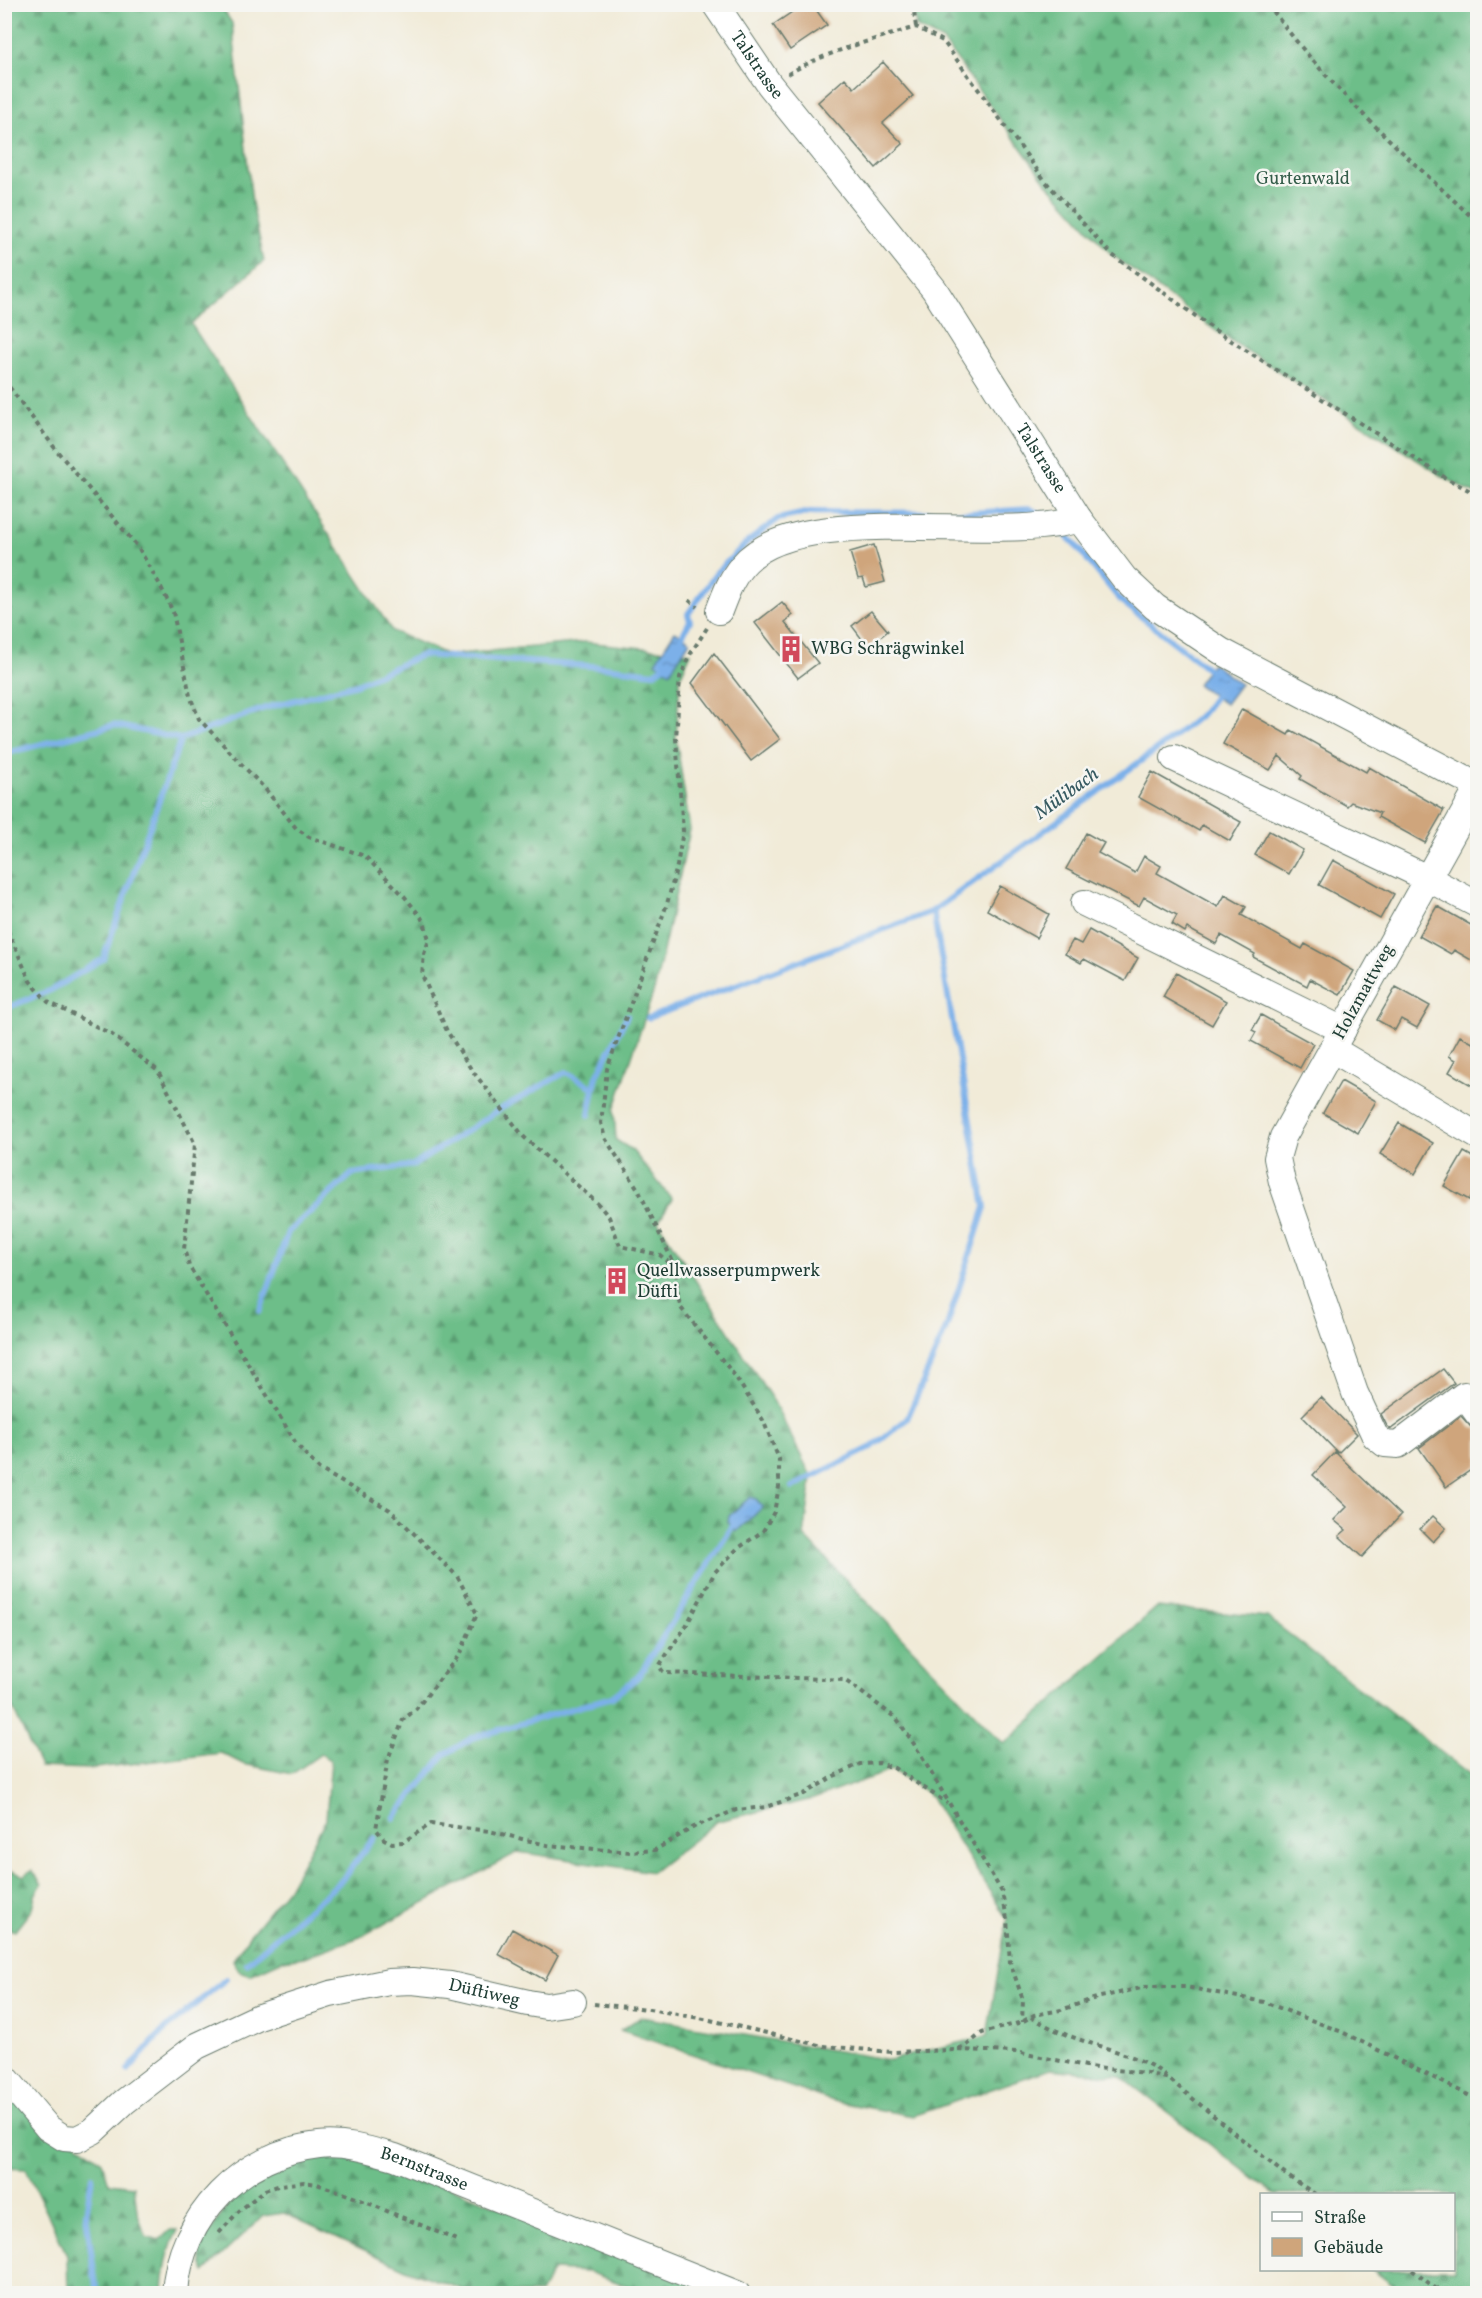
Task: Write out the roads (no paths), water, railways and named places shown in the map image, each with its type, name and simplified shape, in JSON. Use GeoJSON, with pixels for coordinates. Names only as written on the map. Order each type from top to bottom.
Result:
{"type":"FeatureCollection","features":[{"type":"Feature","properties":{"kind":"street","name":"Talstrasse"},"geometry":{"type":"LineString","coordinates":[[715,4],[769,84],[934,289],[1062,523],[1155,607],[1185,629],[1231,657],[1478,787]]}},
{"type":"Feature","properties":{"kind":"street"},"geometry":{"type":"LineString","coordinates":[[710,610],[743,564],[763,549],[810,533],[881,527],[1062,523]]}},
{"type":"Feature","properties":{"kind":"street"},"geometry":{"type":"LineString","coordinates":[[1173,758],[1427,878],[1478,905]]}},
{"type":"Feature","properties":{"kind":"street","name":"Holzmattweg"},"geometry":{"type":"LineString","coordinates":[[1478,787],[1338,1040],[1478,1136]]}},
{"type":"Feature","properties":{"kind":"street"},"geometry":{"type":"LineString","coordinates":[[1084,903],[1338,1040],[1283,1137],[1277,1158],[1282,1182],[1355,1393],[1375,1436],[1384,1444],[1398,1445],[1464,1395],[1478,1414]]}},
{"type":"Feature","properties":{"kind":"street","name":"Düftiweg"},"geometry":{"type":"LineString","coordinates":[[4,2076],[48,2128],[64,2138],[76,2139],[93,2130],[140,2089],[197,2046],[259,2018],[330,1994],[389,1982],[412,1981],[450,1985],[546,2006],[573,2002]]}},
{"type":"Feature","properties":{"kind":"street","name":"Bernstrasse"},"geometry":{"type":"LineString","coordinates":[[175,2294],[180,2264],[187,2244],[208,2207],[230,2183],[253,2166],[269,2158],[294,2149],[320,2145],[342,2145],[395,2157],[737,2294]]}},
{"type":"Feature","properties":{"kind":"water"},"geometry":{"type":"Polygon","coordinates":[[[675,631],[690,641],[670,672],[655,662],[675,631]]]}},
{"type":"Feature","properties":{"kind":"water"},"geometry":{"type":"Polygon","coordinates":[[[1212,663],[1240,684],[1225,704],[1197,684],[1212,663]]]}},
{"type":"Feature","properties":{"kind":"water"},"geometry":{"type":"Polygon","coordinates":[[[750,1497],[756,1499],[763,1507],[736,1532],[728,1522],[729,1516],[750,1497]]]}},
{"type":"Feature","properties":{"kind":"waterway"},"geometry":{"type":"LineString","coordinates":[[682,636],[690,621],[688,614],[717,572],[748,542],[778,519],[810,512],[969,513],[1030,509],[1044,516]]}},
{"type":"Feature","properties":{"kind":"waterway"},"geometry":{"type":"LineString","coordinates":[[1059,529],[1074,543],[1121,601],[1208,669]]}},
{"type":"Feature","properties":{"kind":"waterway"},"geometry":{"type":"LineString","coordinates":[[4,754],[114,725],[181,739],[265,708],[357,684],[422,655],[605,667],[654,673],[663,667]]}},
{"type":"Feature","properties":{"kind":"waterway","name":"Mülibach"},"geometry":{"type":"LineString","coordinates":[[648,1018],[933,911],[1167,742],[1202,714],[1215,696]]}},
{"type":"Feature","properties":{"kind":"waterway"},"geometry":{"type":"LineString","coordinates":[[4,1009],[51,990],[103,959],[181,739]]}},
{"type":"Feature","properties":{"kind":"waterway"},"geometry":{"type":"LineString","coordinates":[[792,1487],[872,1447],[907,1419],[947,1326],[985,1207],[933,911]]}},
{"type":"Feature","properties":{"kind":"waterway"},"geometry":{"type":"LineString","coordinates":[[260,1311],[288,1232],[352,1174],[414,1165],[502,1108],[566,1072],[594,1088],[597,1076],[627,1016]]}},
{"type":"Feature","properties":{"kind":"waterway"},"geometry":{"type":"LineString","coordinates":[[589,1115],[594,1088]]}},
{"type":"Feature","properties":{"kind":"waterway"},"geometry":{"type":"LineString","coordinates":[[394,1818],[444,1755],[472,1738],[612,1697],[638,1677],[732,1527]]}},
{"type":"Feature","properties":{"kind":"waterway"},"geometry":{"type":"LineString","coordinates":[[247,1963],[341,1881],[374,1838]]}},
{"type":"Feature","properties":{"kind":"waterway"},"geometry":{"type":"LineString","coordinates":[[128,2070],[162,2032],[226,1979]]}},
{"type":"Feature","properties":{"kind":"waterway"},"geometry":{"type":"LineString","coordinates":[[92,2177],[86,2214],[97,2294]]}},
{"type":"Feature","properties":{"kind":"place","name":"WBG Schrägwinkel"},"geometry":{"type":"Point","coordinates":[791,649]}},
{"type":"Feature","properties":{"kind":"place","name":"Quellwasserpumpwerk Düfti"},"geometry":{"type":"Point","coordinates":[617,1281]}},
{"type":"Feature","properties":{"kind":"park label","name":"Gurtenwald"},"geometry":{"type":"Point","coordinates":[1303,179]}}]}
